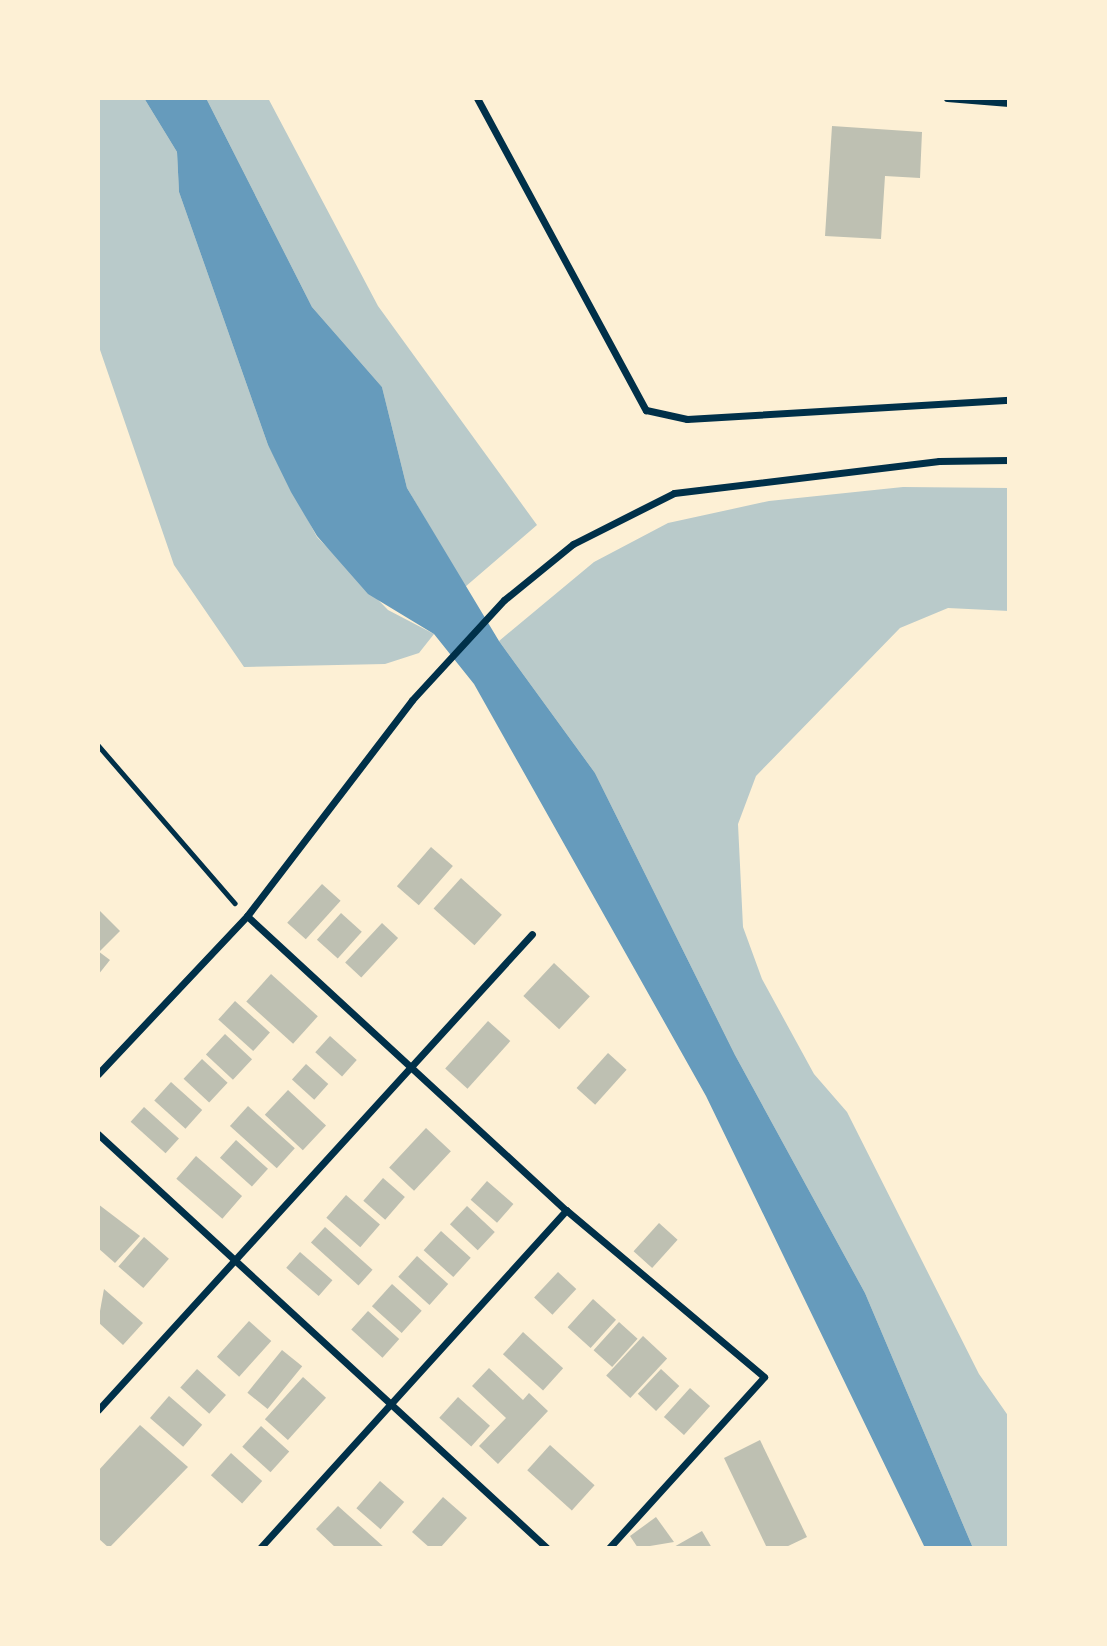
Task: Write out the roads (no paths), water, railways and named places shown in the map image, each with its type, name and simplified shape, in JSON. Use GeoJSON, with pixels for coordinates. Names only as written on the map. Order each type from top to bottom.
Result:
{"type":"FeatureCollection","features":[{"type":"Feature","properties":{"kind":"street"},"geometry":{"type":"LineString","coordinates":[[477,98],[646,410],[687,419],[1009,400]]}},
{"type":"Feature","properties":{"kind":"street"},"geometry":{"type":"LineString","coordinates":[[947,98],[1009,103]]}},
{"type":"Feature","properties":{"kind":"street"},"geometry":{"type":"LineString","coordinates":[[98,1074],[247,916],[412,700],[504,600],[573,544],[674,493],[939,461],[1009,460]]}},
{"type":"Feature","properties":{"kind":"street"},"geometry":{"type":"LineString","coordinates":[[247,916],[414,1066],[566,1210],[764,1377],[609,1548]]}},
{"type":"Feature","properties":{"kind":"street"},"geometry":{"type":"LineString","coordinates":[[98,1410],[532,934]]}},
{"type":"Feature","properties":{"kind":"street"},"geometry":{"type":"LineString","coordinates":[[98,1134],[547,1548]]}},
{"type":"Feature","properties":{"kind":"street"},"geometry":{"type":"LineString","coordinates":[[260,1548],[566,1210]]}},
{"type":"Feature","properties":{"kind":"water"},"geometry":{"type":"Polygon","coordinates":[[[144,98],[206,98],[312,307],[382,387],[407,488],[499,641],[595,773],[735,1055],[865,1293],[973,1548],[925,1548],[706,1096],[474,684],[434,634],[368,594],[317,536],[291,492],[268,445],[179,192],[177,152],[144,98]]]}}]}
